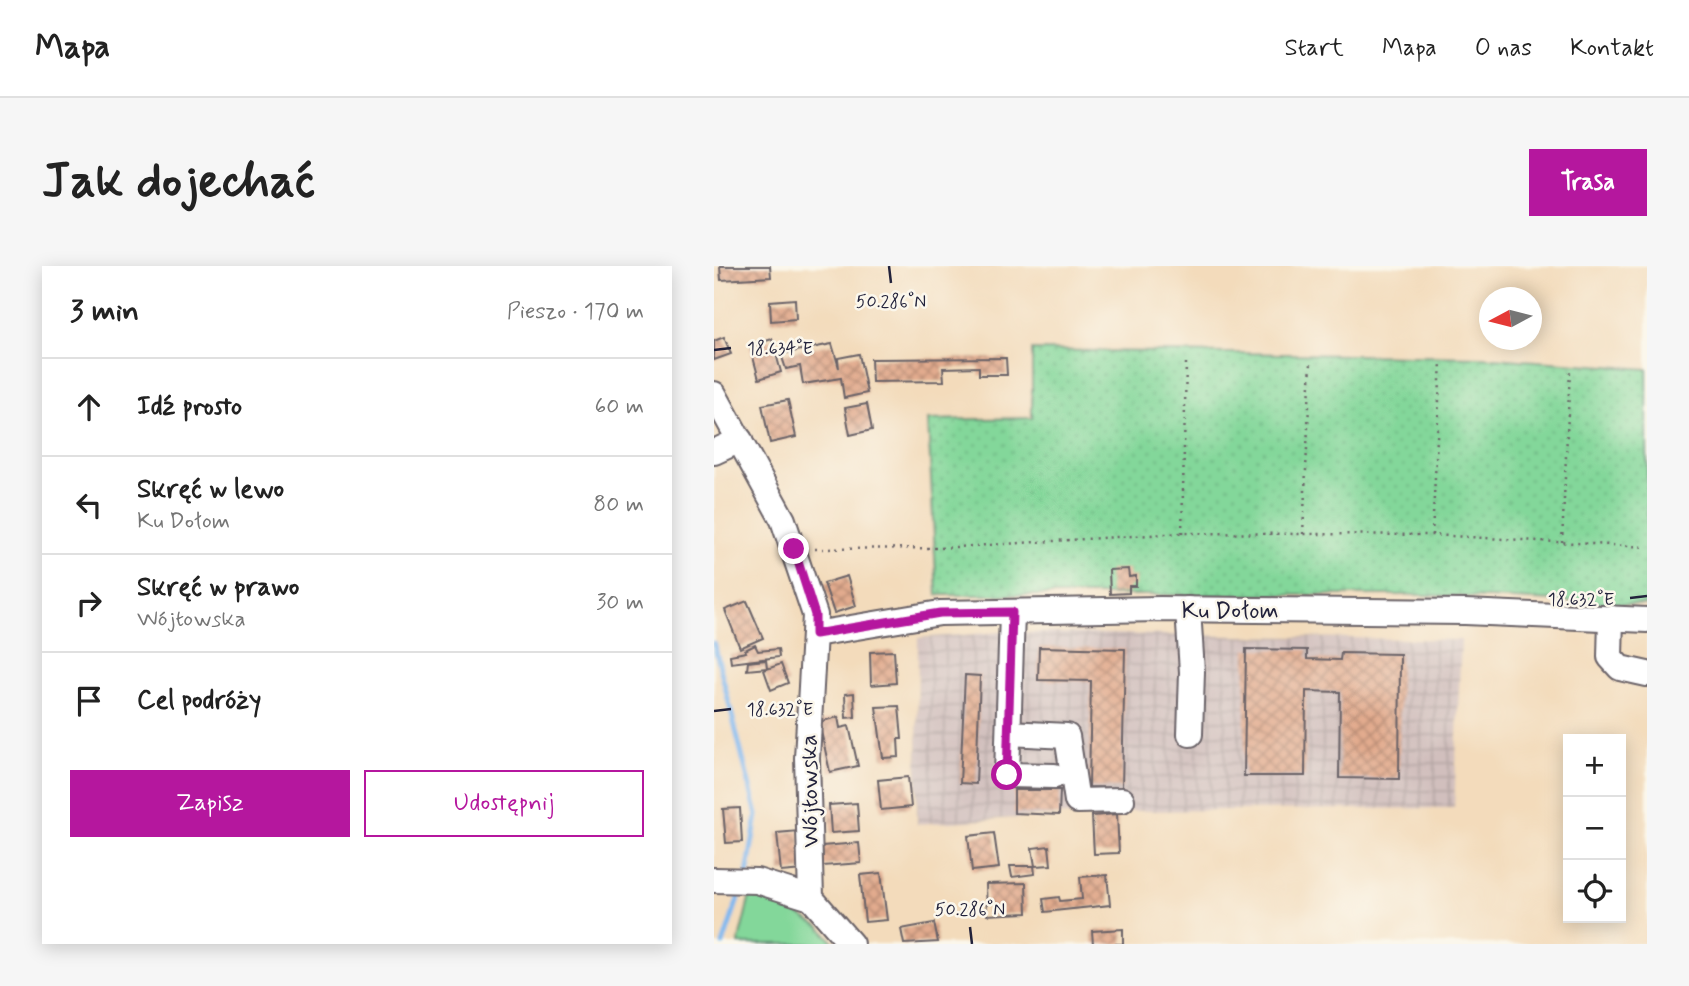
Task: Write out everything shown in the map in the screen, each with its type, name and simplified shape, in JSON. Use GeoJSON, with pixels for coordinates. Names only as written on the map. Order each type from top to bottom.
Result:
{"type":"FeatureCollection","features":[{"type":"Feature","properties":{"kind":"street","name":"Wójtowska"},"geometry":{"type":"LineString","coordinates":[[714,394],[783,520],[815,615],[809,673],[807,758],[811,898]]}},
{"type":"Feature","properties":{"kind":"street"},"geometry":{"type":"LineString","coordinates":[[714,452],[740,440]]}},
{"type":"Feature","properties":{"kind":"street"},"geometry":{"type":"LineString","coordinates":[[1188,609],[1192,671],[1190,734]]}},
{"type":"Feature","properties":{"kind":"street","name":"Ku Dołom"},"geometry":{"type":"LineString","coordinates":[[815,634],[940,613],[1188,609],[1465,612],[1647,621]]}},
{"type":"Feature","properties":{"kind":"street"},"geometry":{"type":"LineString","coordinates":[[1012,612],[1007,775],[1054,776]]}},
{"type":"Feature","properties":{"kind":"street"},"geometry":{"type":"LineString","coordinates":[[1611,618],[1610,657],[1620,667],[1647,674]]}},
{"type":"Feature","properties":{"kind":"street"},"geometry":{"type":"LineString","coordinates":[[1009,733],[1067,736],[1077,801],[1122,800]]}},
{"type":"Feature","properties":{"kind":"street"},"geometry":{"type":"LineString","coordinates":[[717,880],[757,881],[811,898],[851,944]]}},
{"type":"Feature","properties":{"kind":"path"},"geometry":{"type":"LineString","coordinates":[[1432,534],[1441,361]]}},
{"type":"Feature","properties":{"kind":"path"},"geometry":{"type":"LineString","coordinates":[[1303,534],[1311,362]]}},
{"type":"Feature","properties":{"kind":"path"},"geometry":{"type":"LineString","coordinates":[[1182,533],[1186,363]]}},
{"type":"Feature","properties":{"kind":"path"},"geometry":{"type":"LineString","coordinates":[[1562,542],[1570,370]]}},
{"type":"Feature","properties":{"kind":"path"},"geometry":{"type":"LineString","coordinates":[[794,549],[940,548],[1182,533],[1432,534],[1647,547]]}},
{"type":"Feature","properties":{"kind":"shaded area"},"geometry":{"type":"Polygon","coordinates":[[[1001,632],[1461,640],[1454,808],[1131,811],[917,824],[918,638],[1001,632]]]}},
{"type":"Feature","properties":{"kind":"green space"},"geometry":{"type":"Polygon","coordinates":[[[1032,350],[1480,357],[1647,369],[1647,605],[1423,595],[937,595],[928,420],[1032,418],[1032,350]]]}},
{"type":"Feature","properties":{"kind":"green space"},"geometry":{"type":"Polygon","coordinates":[[[752,888],[820,927],[835,944],[738,944],[752,888]]]}},
{"type":"Feature","properties":{"kind":"building"},"geometry":{"type":"Polygon","coordinates":[[[720,266],[770,266],[771,277],[721,280],[720,266]]]}},
{"type":"Feature","properties":{"kind":"building"},"geometry":{"type":"Polygon","coordinates":[[[795,299],[796,319],[771,321],[770,301],[795,299]]]}},
{"type":"Feature","properties":{"kind":"building"},"geometry":{"type":"Polygon","coordinates":[[[724,337],[731,354],[714,360],[714,341],[724,337]]]}},
{"type":"Feature","properties":{"kind":"building"},"geometry":{"type":"Polygon","coordinates":[[[772,339],[781,372],[759,379],[750,346],[772,339]]]}},
{"type":"Feature","properties":{"kind":"building"},"geometry":{"type":"Polygon","coordinates":[[[832,344],[839,368],[838,358],[859,354],[867,393],[844,398],[841,378],[803,384],[800,366],[786,369],[781,354],[832,344]]]}},
{"type":"Feature","properties":{"kind":"building"},"geometry":{"type":"Polygon","coordinates":[[[1006,358],[1007,375],[979,375],[979,367],[943,368],[944,381],[872,382],[871,359],[1006,358]]]}},
{"type":"Feature","properties":{"kind":"building"},"geometry":{"type":"Polygon","coordinates":[[[788,400],[796,437],[770,443],[762,405],[788,400]]]}},
{"type":"Feature","properties":{"kind":"building"},"geometry":{"type":"Polygon","coordinates":[[[867,404],[872,430],[850,435],[845,408],[867,404]]]}},
{"type":"Feature","properties":{"kind":"building"},"geometry":{"type":"Polygon","coordinates":[[[1128,569],[1129,577],[1136,576],[1136,586],[1129,586],[1129,593],[1110,594],[1109,570],[1128,569]]]}},
{"type":"Feature","properties":{"kind":"building"},"geometry":{"type":"Polygon","coordinates":[[[847,576],[856,606],[834,613],[824,583],[847,576]]]}},
{"type":"Feature","properties":{"kind":"building"},"geometry":{"type":"Polygon","coordinates":[[[747,601],[763,638],[740,648],[725,610],[747,601]]]}},
{"type":"Feature","properties":{"kind":"building"},"geometry":{"type":"Polygon","coordinates":[[[755,645],[758,651],[778,649],[779,657],[731,663],[730,655],[746,652],[745,650],[755,645]]]}},
{"type":"Feature","properties":{"kind":"building"},"geometry":{"type":"Polygon","coordinates":[[[1039,647],[1125,649],[1122,788],[1089,787],[1091,681],[1038,680],[1039,647]]]}},
{"type":"Feature","properties":{"kind":"building"},"geometry":{"type":"Polygon","coordinates":[[[1246,649],[1307,650],[1307,659],[1340,660],[1341,653],[1400,654],[1399,779],[1339,778],[1340,692],[1306,691],[1305,776],[1244,776],[1246,649]]]}},
{"type":"Feature","properties":{"kind":"building"},"geometry":{"type":"Polygon","coordinates":[[[894,651],[896,683],[871,685],[870,652],[894,651]]]}},
{"type":"Feature","properties":{"kind":"building"},"geometry":{"type":"Polygon","coordinates":[[[766,660],[767,668],[747,670],[748,662],[766,660]]]}},
{"type":"Feature","properties":{"kind":"building"},"geometry":{"type":"Polygon","coordinates":[[[781,664],[788,683],[771,690],[764,670],[781,664]]]}},
{"type":"Feature","properties":{"kind":"building"},"geometry":{"type":"Polygon","coordinates":[[[965,675],[980,676],[976,784],[960,783],[965,675]]]}},
{"type":"Feature","properties":{"kind":"building"},"geometry":{"type":"Polygon","coordinates":[[[854,693],[855,717],[846,718],[845,694],[854,693]]]}},
{"type":"Feature","properties":{"kind":"building"},"geometry":{"type":"Polygon","coordinates":[[[899,706],[902,739],[898,739],[899,757],[883,758],[876,707],[899,706]]]}},
{"type":"Feature","properties":{"kind":"building"},"geometry":{"type":"Polygon","coordinates":[[[838,717],[840,728],[849,726],[858,766],[830,772],[819,722],[838,717]]]}},
{"type":"Feature","properties":{"kind":"building"},"geometry":{"type":"Polygon","coordinates":[[[908,777],[911,807],[881,810],[878,780],[908,777]]]}},
{"type":"Feature","properties":{"kind":"building"},"geometry":{"type":"Polygon","coordinates":[[[1014,790],[1060,790],[1059,815],[1014,813],[1014,790]]]}},
{"type":"Feature","properties":{"kind":"building"},"geometry":{"type":"Polygon","coordinates":[[[857,803],[859,831],[831,833],[829,805],[857,803]]]}},
{"type":"Feature","properties":{"kind":"building"},"geometry":{"type":"Polygon","coordinates":[[[740,808],[742,842],[726,843],[723,809],[740,808]]]}},
{"type":"Feature","properties":{"kind":"building"},"geometry":{"type":"Polygon","coordinates":[[[1117,814],[1119,853],[1094,854],[1092,816],[1117,814]]]}},
{"type":"Feature","properties":{"kind":"building"},"geometry":{"type":"Polygon","coordinates":[[[799,831],[803,870],[781,872],[777,833],[799,831]]]}},
{"type":"Feature","properties":{"kind":"building"},"geometry":{"type":"Polygon","coordinates":[[[994,833],[999,868],[972,871],[968,836],[994,833]]]}},
{"type":"Feature","properties":{"kind":"building"},"geometry":{"type":"Polygon","coordinates":[[[859,843],[861,863],[823,866],[822,846],[859,843]]]}},
{"type":"Feature","properties":{"kind":"building"},"geometry":{"type":"Polygon","coordinates":[[[1049,846],[1051,865],[1035,866],[1032,848],[1049,846]]]}},
{"type":"Feature","properties":{"kind":"building"},"geometry":{"type":"Polygon","coordinates":[[[1010,866],[1034,866],[1035,874],[1012,877],[1010,866]]]}},
{"type":"Feature","properties":{"kind":"building"},"geometry":{"type":"Polygon","coordinates":[[[881,873],[887,920],[865,922],[860,875],[881,873]]]}},
{"type":"Feature","properties":{"kind":"building"},"geometry":{"type":"Polygon","coordinates":[[[1107,875],[1110,905],[1045,912],[1043,899],[1082,899],[1080,877],[1107,875]]]}},
{"type":"Feature","properties":{"kind":"building"},"geometry":{"type":"Polygon","coordinates":[[[1026,883],[1027,913],[987,915],[986,884],[1026,883]]]}},
{"type":"Feature","properties":{"kind":"building"},"geometry":{"type":"Polygon","coordinates":[[[934,923],[938,942],[904,944],[901,929],[934,923]]]}},
{"type":"Feature","properties":{"kind":"building"},"geometry":{"type":"Polygon","coordinates":[[[1123,929],[1123,944],[1093,944],[1092,931],[1123,929]]]}},
{"type":"Feature","properties":{"kind":"waterway"},"geometry":{"type":"LineString","coordinates":[[714,643],[757,815],[747,875]]}},
{"type":"Feature","properties":{"kind":"waterway"},"geometry":{"type":"LineString","coordinates":[[723,944],[742,887]]}},
{"type":"Feature","properties":{"kind":"route"},"geometry":{"type":"LineString","coordinates":[[794,549],[815,615],[815,634],[940,613],[1012,612],[1007,775]]}}]}
